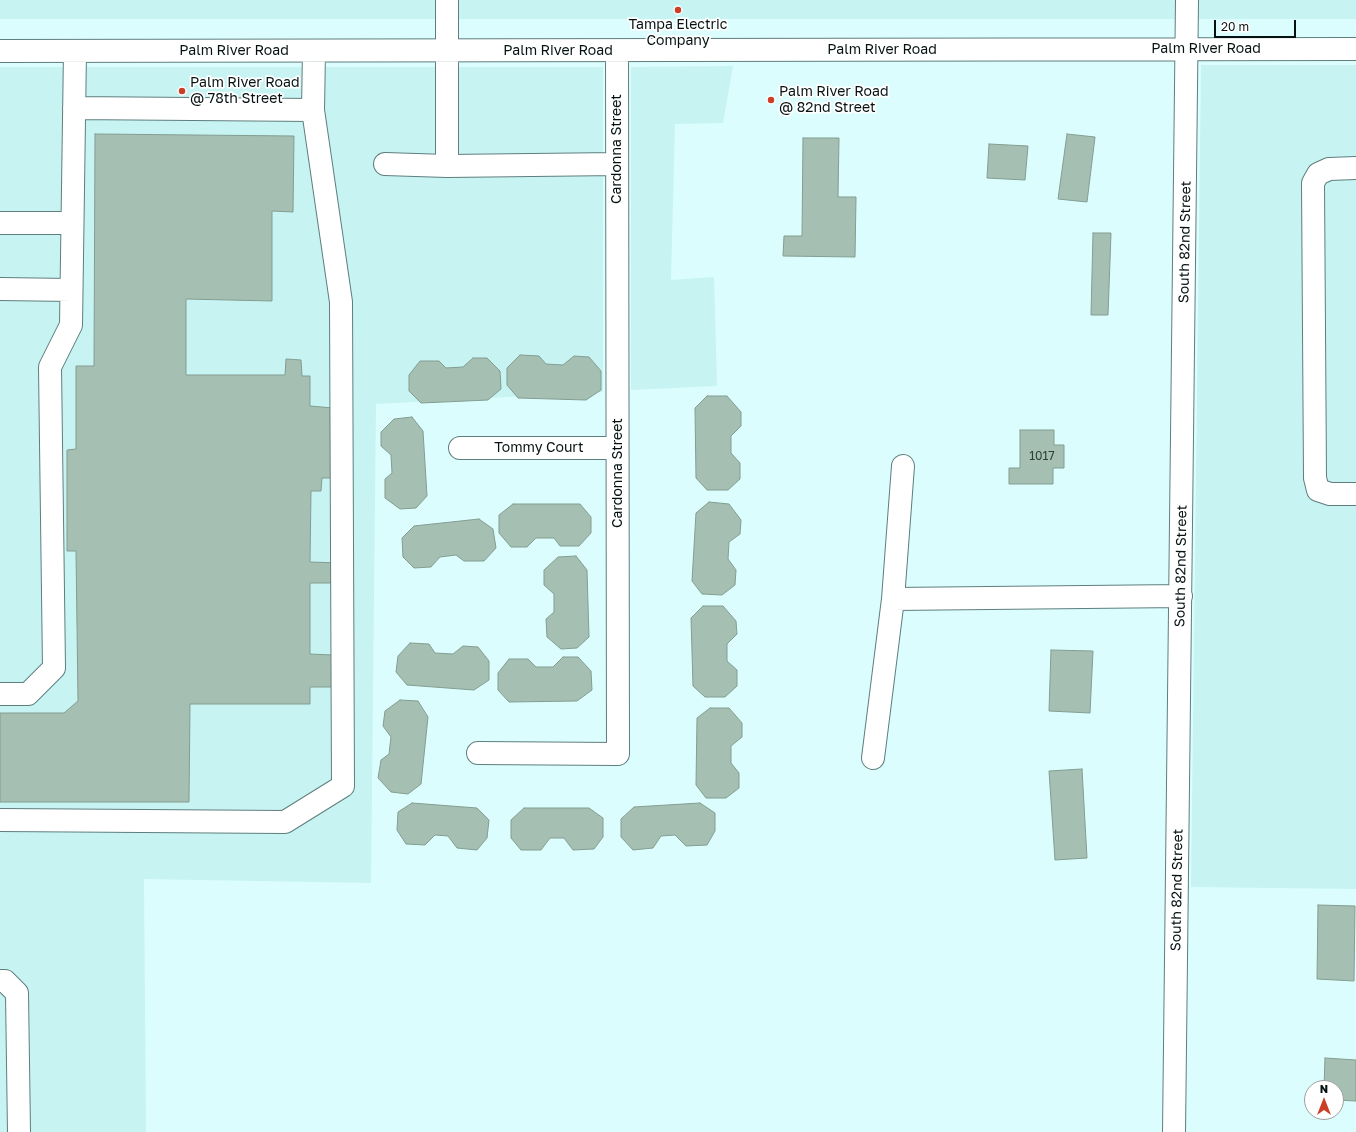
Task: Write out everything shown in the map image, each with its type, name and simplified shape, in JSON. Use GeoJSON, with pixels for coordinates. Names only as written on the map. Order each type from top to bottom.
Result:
{"type":"FeatureCollection","features":[{"type":"Feature","properties":{"kind":"street"},"geometry":{"type":"LineString","coordinates":[[447,0],[447,166]]}},
{"type":"Feature","properties":{"kind":"street","name":"South 82nd Street"},"geometry":{"type":"LineString","coordinates":[[1174,1132],[1187,0]]}},
{"type":"Feature","properties":{"kind":"street","name":"Palm River Road"},"geometry":{"type":"LineString","coordinates":[[0,51],[1356,49]]}},
{"type":"Feature","properties":{"kind":"street"},"geometry":{"type":"LineString","coordinates":[[0,694],[28,694],[54,668],[50,367],[71,325],[75,51]]}},
{"type":"Feature","properties":{"kind":"street"},"geometry":{"type":"LineString","coordinates":[[0,820],[285,822],[343,786],[341,302],[313,110],[314,51]]}},
{"type":"Feature","properties":{"kind":"street","name":"Cardonna Street"},"geometry":{"type":"LineString","coordinates":[[478,753],[618,754],[617,51]]}},
{"type":"Feature","properties":{"kind":"street"},"geometry":{"type":"LineString","coordinates":[[74,108],[313,110]]}},
{"type":"Feature","properties":{"kind":"street"},"geometry":{"type":"LineString","coordinates":[[385,164],[447,166],[617,164]]}},
{"type":"Feature","properties":{"kind":"street"},"geometry":{"type":"LineString","coordinates":[[1356,168],[1329,168],[1318,174],[1313,184],[1314,478],[1318,490],[1330,494],[1356,494]]}},
{"type":"Feature","properties":{"kind":"street"},"geometry":{"type":"LineString","coordinates":[[0,223],[72,223]]}},
{"type":"Feature","properties":{"kind":"street"},"geometry":{"type":"LineString","coordinates":[[0,290],[71,290]]}},
{"type":"Feature","properties":{"kind":"street","name":"Tommy Court"},"geometry":{"type":"LineString","coordinates":[[460,448],[617,448]]}},
{"type":"Feature","properties":{"kind":"street"},"geometry":{"type":"LineString","coordinates":[[873,758],[893,599],[903,466]]}},
{"type":"Feature","properties":{"kind":"street"},"geometry":{"type":"LineString","coordinates":[[893,599],[1180,596]]}},
{"type":"Feature","properties":{"kind":"street"},"geometry":{"type":"LineString","coordinates":[[0,981],[5,981],[17,993],[19,1132]]}},
{"type":"Feature","properties":{"kind":"shaded area","name":"Tampa Electric Company"},"geometry":{"type":"Polygon","coordinates":[[[0,0],[1356,0],[1356,19],[0,19],[0,0]]]}},
{"type":"Feature","properties":{"kind":"shaded area"},"geometry":{"type":"Polygon","coordinates":[[[1201,65],[1356,65],[1356,889],[1191,887],[1201,65]]]}},
{"type":"Feature","properties":{"kind":"shaded area"},"geometry":{"type":"Polygon","coordinates":[[[733,66],[723,123],[675,124],[671,280],[714,277],[717,386],[631,390],[631,67],[733,66]]]}},
{"type":"Feature","properties":{"kind":"shaded area"},"geometry":{"type":"Polygon","coordinates":[[[0,67],[603,67],[603,392],[376,404],[371,883],[144,879],[146,1132],[0,1132],[0,67]]]}},
{"type":"Feature","properties":{"kind":"building"},"geometry":{"type":"Polygon","coordinates":[[[95,134],[294,136],[293,212],[272,211],[272,301],[186,299],[186,375],[285,375],[286,359],[301,360],[302,376],[310,376],[310,406],[333,408],[331,478],[322,478],[321,491],[311,491],[310,562],[339,563],[339,583],[310,583],[310,654],[333,655],[332,687],[310,687],[310,704],[190,704],[189,802],[0,802],[0,713],[64,713],[78,701],[76,551],[67,551],[67,450],[76,449],[76,366],[94,366],[95,134]]]}},
{"type":"Feature","properties":{"kind":"building"},"geometry":{"type":"Polygon","coordinates":[[[1067,134],[1095,137],[1087,202],[1058,199],[1067,134]]]}},
{"type":"Feature","properties":{"kind":"building"},"geometry":{"type":"Polygon","coordinates":[[[803,138],[839,138],[838,197],[856,197],[855,257],[783,256],[784,236],[802,236],[803,138]]]}},
{"type":"Feature","properties":{"kind":"building"},"geometry":{"type":"Polygon","coordinates":[[[989,144],[1028,146],[1025,180],[987,178],[989,144]]]}},
{"type":"Feature","properties":{"kind":"building"},"geometry":{"type":"Polygon","coordinates":[[[1093,233],[1111,233],[1108,315],[1091,315],[1093,233]]]}},
{"type":"Feature","properties":{"kind":"building"},"geometry":{"type":"Polygon","coordinates":[[[520,355],[539,356],[546,364],[563,365],[574,356],[589,357],[601,371],[601,390],[586,400],[518,398],[507,385],[507,368],[520,355]]]}},
{"type":"Feature","properties":{"kind":"building"},"geometry":{"type":"Polygon","coordinates":[[[473,358],[487,358],[500,371],[501,389],[488,400],[421,403],[409,391],[409,375],[420,361],[439,361],[446,368],[463,367],[473,358]]]}},
{"type":"Feature","properties":{"kind":"building"},"geometry":{"type":"Polygon","coordinates":[[[707,396],[727,396],[741,412],[741,426],[731,436],[731,453],[740,463],[740,479],[728,490],[707,490],[696,478],[695,408],[707,396]]]}},
{"type":"Feature","properties":{"kind":"building"},"geometry":{"type":"Polygon","coordinates":[[[412,417],[423,431],[427,496],[416,508],[400,509],[385,498],[385,479],[392,473],[391,455],[381,446],[381,432],[394,419],[412,417]]]}},
{"type":"Feature","properties":{"kind":"building"},"geometry":{"type":"Polygon","coordinates":[[[1020,430],[1054,430],[1054,445],[1064,445],[1064,468],[1053,468],[1053,484],[1009,484],[1009,468],[1020,468],[1020,430]]]}},
{"type":"Feature","properties":{"kind":"building"},"geometry":{"type":"Polygon","coordinates":[[[709,502],[729,504],[741,520],[740,534],[729,542],[728,559],[736,570],[735,585],[722,595],[702,594],[692,581],[696,513],[709,502]]]}},
{"type":"Feature","properties":{"kind":"building"},"geometry":{"type":"Polygon","coordinates":[[[513,504],[580,504],[591,517],[591,533],[579,546],[560,546],[554,538],[536,538],[527,547],[511,547],[499,533],[499,515],[513,504]]]}},
{"type":"Feature","properties":{"kind":"building"},"geometry":{"type":"Polygon","coordinates":[[[479,519],[493,529],[496,548],[484,561],[464,561],[456,555],[440,557],[431,567],[414,568],[403,557],[402,538],[414,526],[479,519]]]}},
{"type":"Feature","properties":{"kind":"building"},"geometry":{"type":"Polygon","coordinates":[[[576,556],[587,570],[589,637],[577,648],[561,649],[547,637],[546,619],[554,612],[554,594],[544,585],[544,570],[558,557],[576,556]]]}},
{"type":"Feature","properties":{"kind":"building"},"geometry":{"type":"Polygon","coordinates":[[[703,606],[723,606],[736,621],[737,634],[727,644],[727,661],[737,670],[737,686],[725,697],[705,697],[693,686],[691,618],[703,606]]]}},
{"type":"Feature","properties":{"kind":"building"},"geometry":{"type":"Polygon","coordinates":[[[410,643],[429,644],[435,653],[453,654],[463,646],[478,647],[489,661],[489,680],[474,690],[407,685],[396,672],[398,656],[410,643]]]}},
{"type":"Feature","properties":{"kind":"building"},"geometry":{"type":"Polygon","coordinates":[[[1051,650],[1093,651],[1090,713],[1049,711],[1051,650]]]}},
{"type":"Feature","properties":{"kind":"building"},"geometry":{"type":"Polygon","coordinates":[[[563,657],[578,657],[591,671],[592,690],[577,701],[509,702],[498,690],[498,673],[509,659],[528,659],[536,667],[553,667],[563,657]]]}},
{"type":"Feature","properties":{"kind":"building"},"geometry":{"type":"Polygon","coordinates":[[[400,700],[418,701],[428,717],[421,784],[408,794],[391,792],[378,778],[381,760],[389,754],[391,737],[383,726],[385,711],[400,700]]]}},
{"type":"Feature","properties":{"kind":"building"},"geometry":{"type":"Polygon","coordinates":[[[710,708],[729,708],[742,723],[742,737],[731,746],[731,763],[739,773],[739,788],[726,798],[706,798],[696,785],[697,718],[710,708]]]}},
{"type":"Feature","properties":{"kind":"building"},"geometry":{"type":"Polygon","coordinates":[[[1082,769],[1087,858],[1055,860],[1049,771],[1082,769]]]}},
{"type":"Feature","properties":{"kind":"building"},"geometry":{"type":"Polygon","coordinates":[[[412,803],[477,808],[489,820],[487,838],[477,850],[457,848],[448,836],[435,835],[425,845],[406,844],[397,830],[398,812],[412,803]]]}},
{"type":"Feature","properties":{"kind":"building"},"geometry":{"type":"Polygon","coordinates":[[[700,803],[715,813],[715,831],[707,845],[686,846],[675,835],[661,836],[653,848],[633,850],[621,837],[621,819],[634,807],[700,803]]]}},
{"type":"Feature","properties":{"kind":"building"},"geometry":{"type":"Polygon","coordinates":[[[524,808],[589,808],[603,818],[603,837],[594,849],[573,850],[564,838],[550,838],[541,850],[521,850],[511,838],[511,820],[524,808]]]}},
{"type":"Feature","properties":{"kind":"building"},"geometry":{"type":"Polygon","coordinates":[[[1318,905],[1355,906],[1354,981],[1317,979],[1318,905]]]}},
{"type":"Feature","properties":{"kind":"building"},"geometry":{"type":"Polygon","coordinates":[[[1325,1058],[1356,1060],[1356,1101],[1344,1100],[1344,1080],[1324,1080],[1325,1058]]]}},
{"type":"Feature","properties":{"kind":"place","name":"Tampa Electric Company"},"geometry":{"type":"Point","coordinates":[678,10]}},
{"type":"Feature","properties":{"kind":"place","name":"Palm River Road @ 78th Street"},"geometry":{"type":"Point","coordinates":[182,91]}},
{"type":"Feature","properties":{"kind":"place","name":"Palm River Road @ 82nd Street"},"geometry":{"type":"Point","coordinates":[771,100]}}]}
